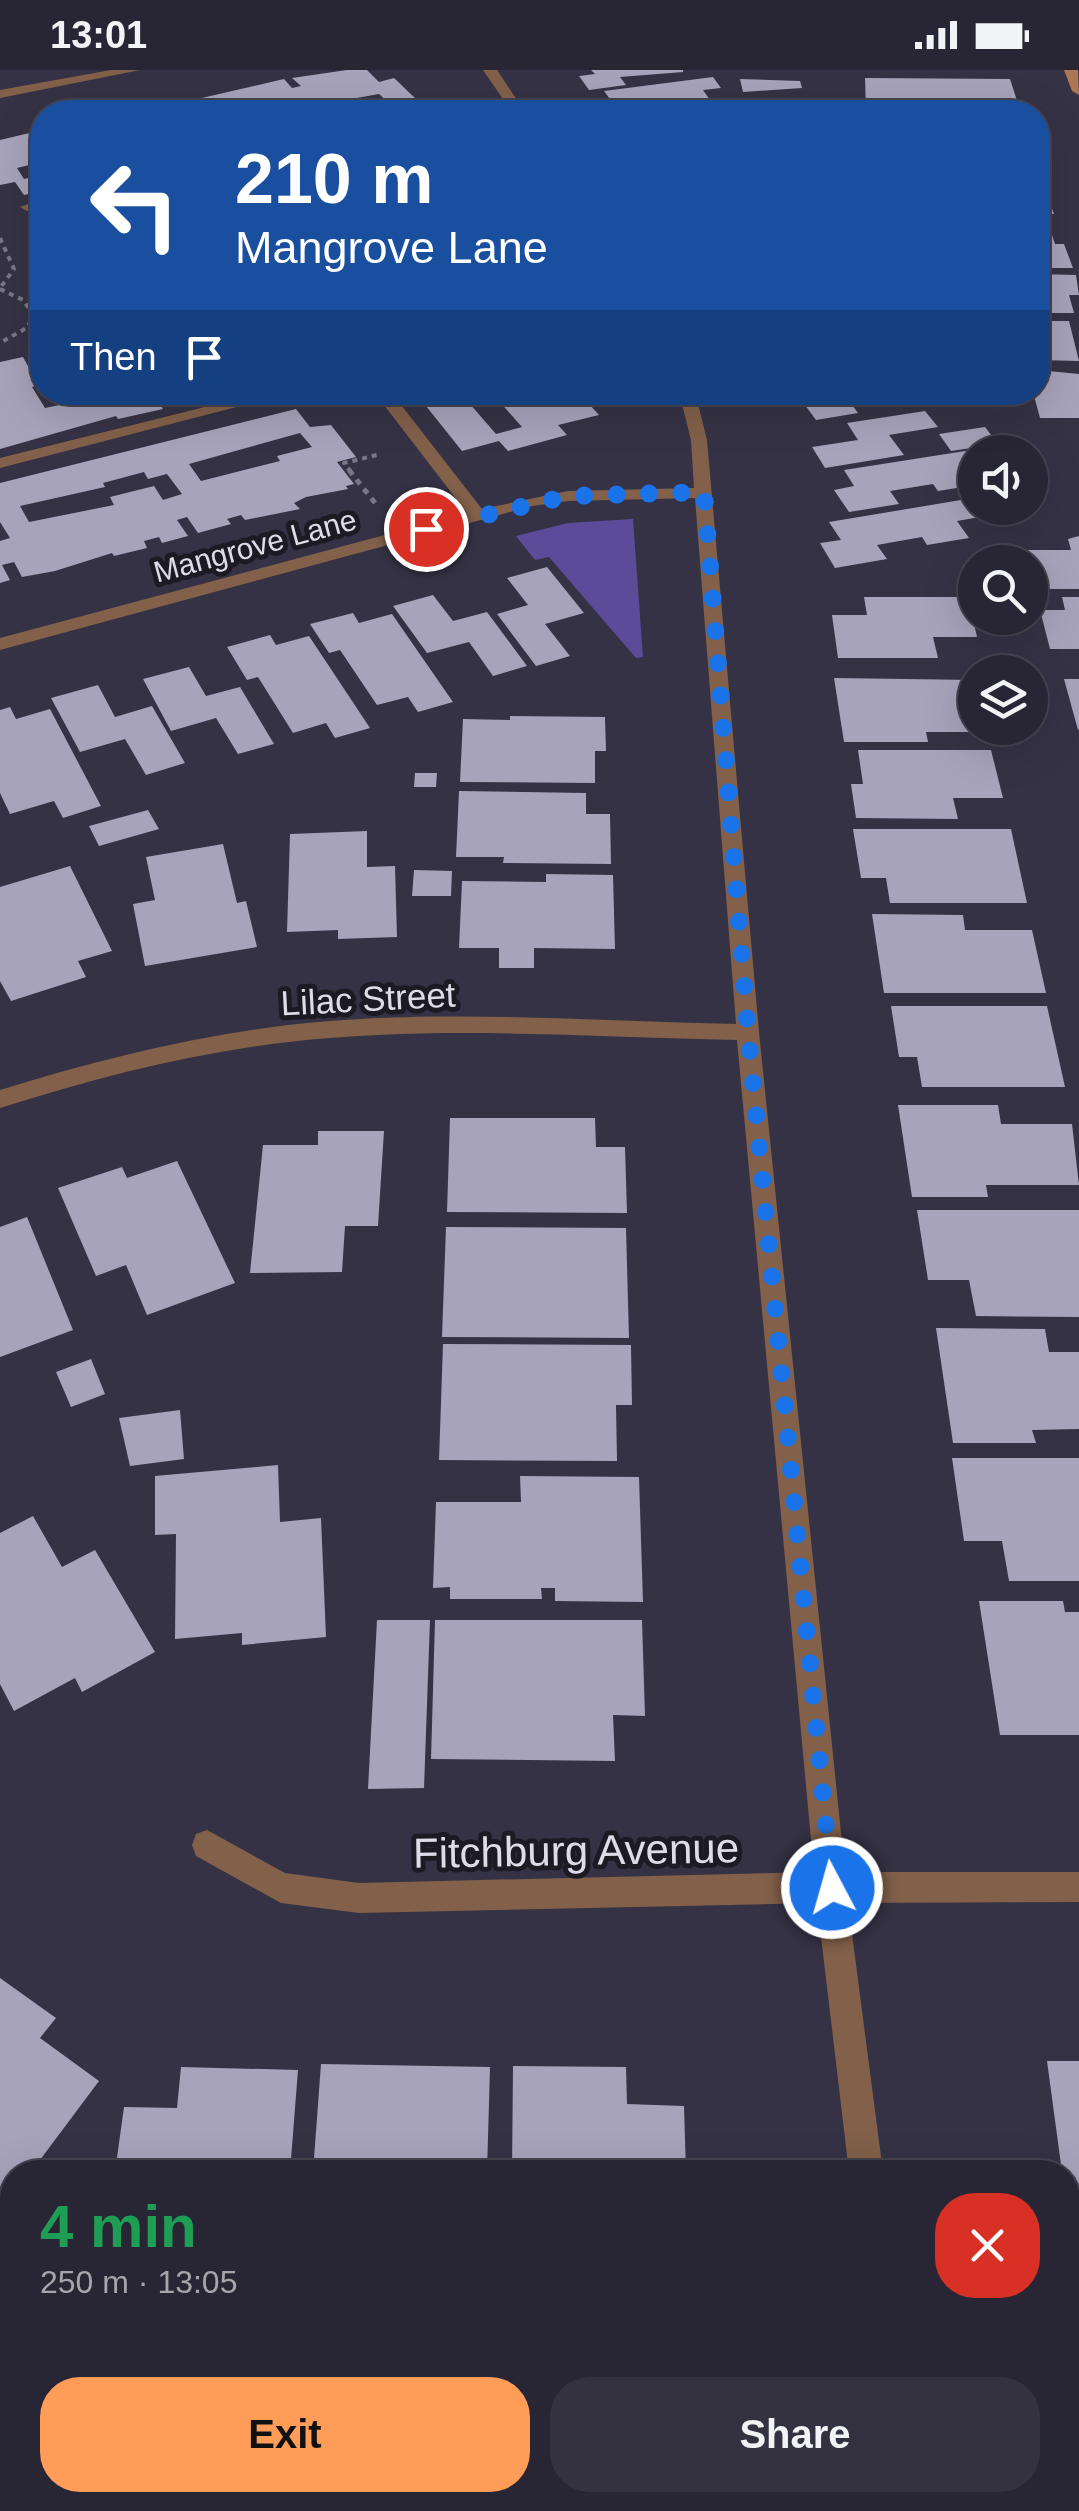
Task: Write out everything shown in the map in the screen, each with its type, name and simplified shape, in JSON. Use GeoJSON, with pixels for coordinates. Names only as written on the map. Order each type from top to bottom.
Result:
{"type":"FeatureCollection","features":[{"type":"Feature","properties":{"kind":"main road"},"geometry":{"type":"LineString","coordinates":[[1070,70],[1079,91]]}},
{"type":"Feature","properties":{"kind":"street"},"geometry":{"type":"LineString","coordinates":[[0,94],[132,70]]}},
{"type":"Feature","properties":{"kind":"street"},"geometry":{"type":"LineString","coordinates":[[490,70],[509,100]]}},
{"type":"Feature","properties":{"kind":"street"},"geometry":{"type":"LineString","coordinates":[[0,463],[234,405]]}},
{"type":"Feature","properties":{"kind":"street"},"geometry":{"type":"LineString","coordinates":[[392,405],[478,515]]}},
{"type":"Feature","properties":{"kind":"street"},"geometry":{"type":"LineString","coordinates":[[690,405],[699,440],[704,492],[748,1032],[832,1888],[865,2160]]}},
{"type":"Feature","properties":{"kind":"street","name":"Mangrove Lane"},"geometry":{"type":"LineString","coordinates":[[0,644],[478,515],[568,496],[704,492]]}},
{"type":"Feature","properties":{"kind":"street","name":"Lilac Street"},"geometry":{"type":"LineString","coordinates":[[0,1099],[82,1072],[228,1043],[386,1027],[748,1032]]}},
{"type":"Feature","properties":{"kind":"street","name":"Fitchburg Avenue"},"geometry":{"type":"LineString","coordinates":[[207,1844],[281,1888],[359,1898],[1079,1887]]}},
{"type":"Feature","properties":{"kind":"path"},"geometry":{"type":"LineString","coordinates":[[0,238],[14,268],[0,289],[24,300],[30,310]]}},
{"type":"Feature","properties":{"kind":"path"},"geometry":{"type":"LineString","coordinates":[[0,343],[28,327],[30,320]]}},
{"type":"Feature","properties":{"kind":"path"},"geometry":{"type":"LineString","coordinates":[[400,536],[344,464],[422,444]]}},
{"type":"Feature","properties":{"kind":"shaded area"},"geometry":{"type":"Polygon","coordinates":[[[633,519],[643,657],[636,658],[549,557],[535,560],[516,536],[568,523],[633,519]]]}},
{"type":"Feature","properties":{"kind":"building"},"geometry":{"type":"Polygon","coordinates":[[[367,70],[379,82],[394,78],[416,99],[386,100],[379,94],[346,100],[193,100],[284,79],[292,88],[301,86],[292,78],[367,70]]]}},
{"type":"Feature","properties":{"kind":"building"},"geometry":{"type":"Polygon","coordinates":[[[591,70],[683,72],[620,77],[626,85],[589,90],[579,76],[595,74],[591,70]]]}},
{"type":"Feature","properties":{"kind":"building"},"geometry":{"type":"Polygon","coordinates":[[[713,77],[721,88],[703,90],[710,100],[611,100],[604,91],[713,77]]]}},
{"type":"Feature","properties":{"kind":"building"},"geometry":{"type":"Polygon","coordinates":[[[865,78],[1010,79],[1017,100],[866,100],[865,78]]]}},
{"type":"Feature","properties":{"kind":"building"},"geometry":{"type":"Polygon","coordinates":[[[740,79],[800,81],[802,88],[743,92],[740,79]]]}},
{"type":"Feature","properties":{"kind":"building"},"geometry":{"type":"Polygon","coordinates":[[[30,133],[30,165],[17,168],[24,179],[30,178],[30,194],[24,195],[15,182],[0,185],[0,140],[30,133]]]}},
{"type":"Feature","properties":{"kind":"building"},"geometry":{"type":"Polygon","coordinates":[[[1050,232],[1055,244],[1064,244],[1073,268],[1050,268],[1050,232]]]}},
{"type":"Feature","properties":{"kind":"building"},"geometry":{"type":"Polygon","coordinates":[[[1050,274],[1076,275],[1079,295],[1069,295],[1074,313],[1050,313],[1050,274]]]}},
{"type":"Feature","properties":{"kind":"building"},"geometry":{"type":"Polygon","coordinates":[[[1050,321],[1069,321],[1079,361],[1050,360],[1050,321]]]}},
{"type":"Feature","properties":{"kind":"building"},"geometry":{"type":"Polygon","coordinates":[[[23,357],[29,368],[30,405],[45,408],[160,405],[163,409],[118,419],[116,416],[0,449],[0,362],[23,357]]]}},
{"type":"Feature","properties":{"kind":"building"},"geometry":{"type":"Polygon","coordinates":[[[1050,371],[1079,374],[1079,418],[1040,418],[1036,405],[1050,405],[1050,371]]]}},
{"type":"Feature","properties":{"kind":"building"},"geometry":{"type":"Polygon","coordinates":[[[471,405],[496,434],[522,427],[503,405],[590,405],[599,415],[558,425],[567,435],[508,451],[499,441],[462,451],[426,406],[471,405]]]}},
{"type":"Feature","properties":{"kind":"building"},"geometry":{"type":"Polygon","coordinates":[[[805,405],[852,405],[858,413],[816,420],[805,405]]]}},
{"type":"Feature","properties":{"kind":"building"},"geometry":{"type":"Polygon","coordinates":[[[296,409],[310,427],[331,425],[356,457],[337,462],[354,484],[294,503],[300,509],[245,520],[241,515],[227,519],[231,524],[198,533],[187,517],[177,520],[188,536],[162,543],[159,537],[144,541],[147,548],[114,556],[112,553],[22,577],[14,562],[2,565],[10,580],[0,583],[0,541],[10,538],[0,522],[0,483],[296,409]],[[300,433],[189,464],[201,481],[280,461],[277,456],[312,447],[300,433]],[[144,472],[103,483],[105,487],[20,506],[29,522],[114,505],[110,497],[154,486],[163,500],[182,494],[167,474],[148,479],[144,472]]]}},
{"type":"Feature","properties":{"kind":"building"},"geometry":{"type":"Polygon","coordinates":[[[925,411],[938,427],[889,435],[904,455],[825,468],[812,447],[858,440],[847,423],[925,411]]]}},
{"type":"Feature","properties":{"kind":"building"},"geometry":{"type":"Polygon","coordinates":[[[985,427],[991,435],[958,435],[958,450],[951,451],[939,434],[985,427]]]}},
{"type":"Feature","properties":{"kind":"building"},"geometry":{"type":"Polygon","coordinates":[[[958,452],[958,488],[938,491],[933,484],[890,491],[899,504],[849,512],[834,490],[854,486],[844,470],[958,452]]]}},
{"type":"Feature","properties":{"kind":"building"},"geometry":{"type":"Polygon","coordinates":[[[958,500],[958,525],[969,538],[927,545],[922,537],[877,545],[887,559],[835,568],[820,543],[841,540],[829,522],[958,500]]]}},
{"type":"Feature","properties":{"kind":"building"},"geometry":{"type":"Polygon","coordinates":[[[1079,536],[1079,589],[1048,589],[1048,550],[1071,550],[1068,539],[1079,536]]]}},
{"type":"Feature","properties":{"kind":"building"},"geometry":{"type":"Polygon","coordinates":[[[547,567],[584,613],[545,624],[570,656],[536,666],[497,614],[528,605],[507,578],[547,567]]]}},
{"type":"Feature","properties":{"kind":"building"},"geometry":{"type":"Polygon","coordinates":[[[433,595],[453,621],[487,612],[527,666],[493,676],[469,642],[427,653],[393,606],[433,595]]]}},
{"type":"Feature","properties":{"kind":"building"},"geometry":{"type":"Polygon","coordinates":[[[864,597],[958,597],[958,635],[977,637],[933,637],[938,658],[838,658],[832,615],[867,615],[864,597]]]}},
{"type":"Feature","properties":{"kind":"building"},"geometry":{"type":"Polygon","coordinates":[[[1062,597],[1079,597],[1079,649],[1050,649],[1048,610],[1065,610],[1062,597]]]}},
{"type":"Feature","properties":{"kind":"building"},"geometry":{"type":"Polygon","coordinates":[[[353,613],[359,623],[392,614],[453,702],[418,712],[408,697],[377,705],[340,650],[329,653],[310,624],[353,613]]]}},
{"type":"Feature","properties":{"kind":"building"},"geometry":{"type":"Polygon","coordinates":[[[270,635],[276,645],[309,636],[370,728],[335,738],[326,723],[293,733],[258,677],[247,680],[227,647],[270,635]]]}},
{"type":"Feature","properties":{"kind":"building"},"geometry":{"type":"Polygon","coordinates":[[[189,667],[206,696],[240,687],[274,744],[238,754],[216,718],[171,731],[143,679],[189,667]]]}},
{"type":"Feature","properties":{"kind":"building"},"geometry":{"type":"Polygon","coordinates":[[[834,678],[958,680],[958,732],[926,732],[928,742],[844,742],[834,678]]]}},
{"type":"Feature","properties":{"kind":"building"},"geometry":{"type":"Polygon","coordinates":[[[1064,679],[1079,679],[1078,730],[1064,679]]]}},
{"type":"Feature","properties":{"kind":"building"},"geometry":{"type":"Polygon","coordinates":[[[98,685],[115,717],[152,706],[185,763],[146,775],[125,739],[80,752],[51,698],[98,685]]]}},
{"type":"Feature","properties":{"kind":"building"},"geometry":{"type":"Polygon","coordinates":[[[10,707],[16,719],[50,709],[101,806],[63,818],[54,801],[10,814],[0,793],[0,710],[10,707]]]}},
{"type":"Feature","properties":{"kind":"building"},"geometry":{"type":"Polygon","coordinates":[[[510,716],[605,717],[606,751],[595,751],[595,783],[460,782],[463,719],[510,720],[510,716]]]}},
{"type":"Feature","properties":{"kind":"building"},"geometry":{"type":"Polygon","coordinates":[[[858,750],[991,750],[1003,798],[953,798],[958,819],[856,818],[851,784],[863,784],[858,750]]]}},
{"type":"Feature","properties":{"kind":"building"},"geometry":{"type":"Polygon","coordinates":[[[415,773],[437,773],[436,787],[414,787],[415,773]]]}},
{"type":"Feature","properties":{"kind":"building"},"geometry":{"type":"Polygon","coordinates":[[[459,791],[586,793],[586,814],[610,814],[611,864],[503,863],[504,857],[456,857],[459,791]]]}},
{"type":"Feature","properties":{"kind":"building"},"geometry":{"type":"Polygon","coordinates":[[[148,810],[159,829],[99,846],[89,826],[148,810]]]}},
{"type":"Feature","properties":{"kind":"building"},"geometry":{"type":"Polygon","coordinates":[[[853,829],[1011,829],[1027,903],[890,903],[886,878],[861,878],[853,829]]]}},
{"type":"Feature","properties":{"kind":"building"},"geometry":{"type":"Polygon","coordinates":[[[367,831],[367,867],[395,866],[397,937],[338,939],[338,930],[287,932],[290,834],[367,831]]]}},
{"type":"Feature","properties":{"kind":"building"},"geometry":{"type":"Polygon","coordinates":[[[223,844],[237,903],[246,901],[257,947],[145,966],[133,904],[155,900],[146,857],[223,844]]]}},
{"type":"Feature","properties":{"kind":"building"},"geometry":{"type":"Polygon","coordinates":[[[70,866],[112,951],[78,961],[86,977],[11,1001],[0,981],[0,887],[70,866]]]}},
{"type":"Feature","properties":{"kind":"building"},"geometry":{"type":"Polygon","coordinates":[[[414,870],[452,871],[451,896],[412,896],[414,870]]]}},
{"type":"Feature","properties":{"kind":"building"},"geometry":{"type":"Polygon","coordinates":[[[546,874],[613,875],[615,949],[534,948],[534,968],[499,968],[499,948],[459,948],[462,881],[546,882],[546,874]]]}},
{"type":"Feature","properties":{"kind":"building"},"geometry":{"type":"Polygon","coordinates":[[[872,914],[963,915],[965,930],[1032,930],[1046,993],[884,993],[872,914]]]}},
{"type":"Feature","properties":{"kind":"building"},"geometry":{"type":"Polygon","coordinates":[[[891,1006],[1047,1006],[1065,1087],[922,1087],[917,1057],[899,1057],[891,1006]]]}},
{"type":"Feature","properties":{"kind":"building"},"geometry":{"type":"Polygon","coordinates":[[[898,1105],[998,1105],[1001,1124],[1072,1124],[1079,1185],[986,1185],[988,1197],[912,1197],[898,1105]]]}},
{"type":"Feature","properties":{"kind":"building"},"geometry":{"type":"Polygon","coordinates":[[[450,1118],[595,1118],[596,1147],[625,1147],[627,1213],[447,1212],[450,1118]]]}},
{"type":"Feature","properties":{"kind":"building"},"geometry":{"type":"Polygon","coordinates":[[[318,1131],[384,1131],[378,1226],[345,1226],[342,1272],[250,1273],[263,1145],[318,1145],[318,1131]]]}},
{"type":"Feature","properties":{"kind":"building"},"geometry":{"type":"Polygon","coordinates":[[[177,1161],[235,1283],[147,1315],[126,1265],[96,1276],[58,1188],[122,1167],[127,1178],[177,1161]]]}},
{"type":"Feature","properties":{"kind":"building"},"geometry":{"type":"Polygon","coordinates":[[[917,1210],[1079,1210],[1079,1317],[976,1316],[969,1280],[928,1280],[917,1210]]]}},
{"type":"Feature","properties":{"kind":"building"},"geometry":{"type":"Polygon","coordinates":[[[27,1217],[73,1330],[0,1357],[0,1227],[27,1217]]]}},
{"type":"Feature","properties":{"kind":"building"},"geometry":{"type":"Polygon","coordinates":[[[446,1227],[626,1228],[629,1338],[442,1337],[446,1227]]]}},
{"type":"Feature","properties":{"kind":"building"},"geometry":{"type":"Polygon","coordinates":[[[936,1328],[1045,1329],[1049,1352],[1079,1352],[1079,1429],[1032,1430],[1036,1443],[953,1443],[936,1328]]]}},
{"type":"Feature","properties":{"kind":"building"},"geometry":{"type":"Polygon","coordinates":[[[443,1344],[631,1345],[632,1405],[616,1405],[617,1461],[439,1460],[443,1344]]]}},
{"type":"Feature","properties":{"kind":"building"},"geometry":{"type":"Polygon","coordinates":[[[91,1359],[105,1394],[71,1407],[56,1372],[91,1359]]]}},
{"type":"Feature","properties":{"kind":"building"},"geometry":{"type":"Polygon","coordinates":[[[180,1410],[184,1459],[130,1466],[119,1418],[180,1410]]]}},
{"type":"Feature","properties":{"kind":"building"},"geometry":{"type":"Polygon","coordinates":[[[952,1458],[1079,1458],[1079,1581],[1009,1581],[1002,1541],[964,1541],[952,1458]]]}},
{"type":"Feature","properties":{"kind":"building"},"geometry":{"type":"Polygon","coordinates":[[[278,1465],[280,1522],[321,1518],[326,1637],[242,1645],[242,1633],[175,1639],[176,1534],[155,1535],[155,1476],[278,1465]]]}},
{"type":"Feature","properties":{"kind":"building"},"geometry":{"type":"Polygon","coordinates":[[[520,1476],[639,1477],[643,1602],[555,1601],[555,1588],[541,1588],[542,1599],[450,1599],[450,1587],[433,1588],[436,1502],[521,1502],[520,1476]]]}},
{"type":"Feature","properties":{"kind":"building"},"geometry":{"type":"Polygon","coordinates":[[[33,1516],[62,1567],[95,1550],[155,1652],[82,1692],[75,1678],[14,1711],[0,1684],[0,1533],[33,1516]]]}},
{"type":"Feature","properties":{"kind":"building"},"geometry":{"type":"Polygon","coordinates":[[[979,1601],[1063,1601],[1065,1612],[1079,1612],[1079,1735],[1000,1735],[979,1601]]]}},
{"type":"Feature","properties":{"kind":"building"},"geometry":{"type":"Polygon","coordinates":[[[377,1620],[430,1620],[424,1788],[368,1789],[377,1620]]]}},
{"type":"Feature","properties":{"kind":"building"},"geometry":{"type":"Polygon","coordinates":[[[435,1620],[642,1620],[645,1716],[613,1715],[615,1761],[431,1759],[435,1620]]]}},
{"type":"Feature","properties":{"kind":"building"},"geometry":{"type":"Polygon","coordinates":[[[0,1978],[56,2018],[40,2038],[99,2081],[40,2160],[0,2160],[0,1978]]]}},
{"type":"Feature","properties":{"kind":"building"},"geometry":{"type":"Polygon","coordinates":[[[1047,2061],[1079,2061],[1079,2160],[1060,2160],[1047,2061]]]}},
{"type":"Feature","properties":{"kind":"building"},"geometry":{"type":"Polygon","coordinates":[[[321,2064],[490,2067],[487,2160],[314,2160],[321,2064]]]}},
{"type":"Feature","properties":{"kind":"building"},"geometry":{"type":"Polygon","coordinates":[[[513,2066],[626,2067],[627,2104],[684,2106],[686,2160],[512,2160],[513,2066]]]}},
{"type":"Feature","properties":{"kind":"building"},"geometry":{"type":"Polygon","coordinates":[[[181,2067],[298,2070],[291,2160],[117,2160],[124,2107],[177,2108],[181,2067]]]}},
{"type":"Feature","properties":{"kind":"route"},"geometry":{"type":"LineString","coordinates":[[426,529],[530,501],[625,493],[704,492],[748,1032],[832,1888]]}}]}
